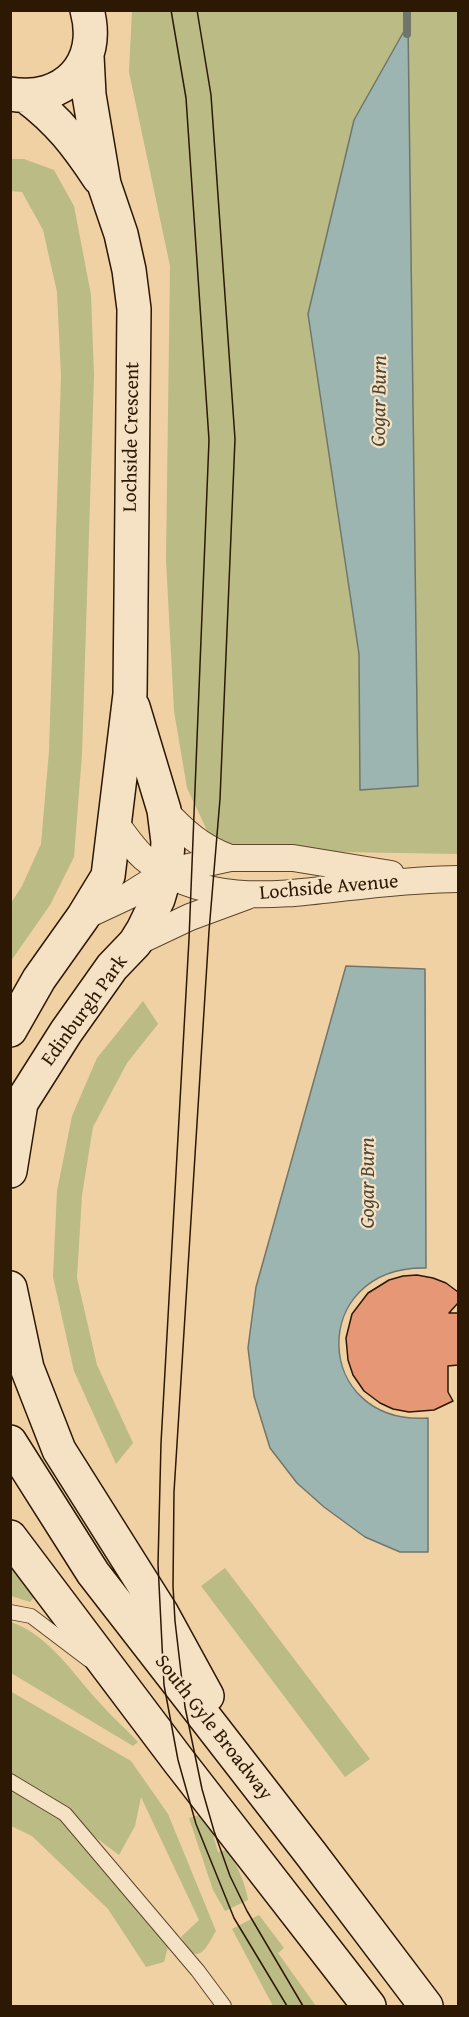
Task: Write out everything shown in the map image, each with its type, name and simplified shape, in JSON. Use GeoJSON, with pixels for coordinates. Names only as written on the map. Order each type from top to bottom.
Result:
{"type":"FeatureCollection","features":[{"type":"Feature","properties":{"kind":"street","name":"Lochside Crescent"},"geometry":{"type":"LineString","coordinates":[[83,917],[108,876],[130,694],[134,309],[121,234],[104,184],[89,95],[87,56],[92,26],[87,10]]}},
{"type":"Feature","properties":{"kind":"street","name":"Lochside Crescent"},"geometry":{"type":"LineString","coordinates":[[19,96],[45,94],[59,88],[77,72],[87,56]]}},
{"type":"Feature","properties":{"kind":"street","name":"Lochside Crescent"},"geometry":{"type":"LineString","coordinates":[[19,96],[49,113],[104,184]]}},
{"type":"Feature","properties":{"kind":"street","name":"Lochside Crescent"},"geometry":{"type":"LineString","coordinates":[[130,694],[164,810],[168,842],[166,872],[158,899],[135,943]]}},
{"type":"Feature","properties":{"kind":"street","name":"Lochside Crescent"},"geometry":{"type":"LineString","coordinates":[[164,810],[194,840],[230,858]]}},
{"type":"Feature","properties":{"kind":"street","name":"Lochside Avenue"},"geometry":{"type":"LineString","coordinates":[[114,821],[143,857],[166,872],[192,885],[247,896],[274,896],[424,879],[459,879]]}},
{"type":"Feature","properties":{"kind":"street","name":"Lochside Avenue"},"geometry":{"type":"LineString","coordinates":[[83,917],[128,896],[166,872],[230,858],[293,858],[424,879]]}},
{"type":"Feature","properties":{"kind":"street","name":"Edinburgh Park"},"geometry":{"type":"LineString","coordinates":[[16,1113],[112,967],[135,943],[190,917],[247,896]]}},
{"type":"Feature","properties":{"kind":"street"},"geometry":{"type":"LineString","coordinates":[[10,1030],[39,979],[83,917]]}},
{"type":"Feature","properties":{"kind":"street"},"geometry":{"type":"LineString","coordinates":[[10,1171],[16,1113]]}},
{"type":"Feature","properties":{"kind":"street"},"geometry":{"type":"LineString","coordinates":[[10,1288],[27,1368],[59,1450],[177,1641],[245,1770]]}},
{"type":"Feature","properties":{"kind":"street","name":"South Gyle Broadway"},"geometry":{"type":"LineString","coordinates":[[10,1443],[93,1573],[426,2007]]}},
{"type":"Feature","properties":{"kind":"street"},"geometry":{"type":"LineString","coordinates":[[10,1537],[178,1760],[369,2007]]}},
{"type":"Feature","properties":{"kind":"lane"},"geometry":{"type":"LineString","coordinates":[[10,1612],[31,1616],[122,1684]]}},
{"type":"Feature","properties":{"kind":"lane"},"geometry":{"type":"LineString","coordinates":[[10,1780],[65,1814],[198,1971],[224,2007]]}},
{"type":"Feature","properties":{"kind":"green space"},"geometry":{"type":"Polygon","coordinates":[[[132,11],[457,11],[458,854],[282,851],[212,841],[187,788],[174,711],[166,560],[170,266],[129,72],[132,11]]]}},
{"type":"Feature","properties":{"kind":"green space"},"geometry":{"type":"Polygon","coordinates":[[[11,159],[24,159],[54,170],[74,206],[91,295],[94,375],[82,754],[74,857],[50,905],[11,961],[11,903],[22,886],[41,844],[49,751],[61,376],[57,292],[43,230],[22,192],[11,191],[11,159]]]}},
{"type":"Feature","properties":{"kind":"green space"},"geometry":{"type":"Polygon","coordinates":[[[143,1001],[158,1024],[127,1063],[93,1127],[82,1195],[77,1278],[97,1365],[133,1443],[116,1464],[74,1371],[53,1277],[57,1191],[72,1116],[97,1058],[143,1001]]]}},
{"type":"Feature","properties":{"kind":"green space"},"geometry":{"type":"Polygon","coordinates":[[[10,1562],[37,1594],[30,1602],[11,1596],[10,1562]]]}},
{"type":"Feature","properties":{"kind":"green space"},"geometry":{"type":"Polygon","coordinates":[[[225,1568],[370,1759],[345,1777],[201,1586],[225,1568]]]}},
{"type":"Feature","properties":{"kind":"green space"},"geometry":{"type":"Polygon","coordinates":[[[11,1622],[25,1628],[48,1645],[138,1742],[133,1746],[11,1673],[11,1622]]]}},
{"type":"Feature","properties":{"kind":"green space"},"geometry":{"type":"Polygon","coordinates":[[[10,1691],[131,1761],[168,1814],[216,1931],[200,1953],[191,1952],[181,1937],[199,1920],[141,1797],[135,1826],[119,1855],[67,1816],[168,1947],[164,1962],[146,1967],[108,1909],[32,1836],[11,1826],[10,1691]]]}},
{"type":"Feature","properties":{"kind":"green space"},"geometry":{"type":"Polygon","coordinates":[[[200,1815],[212,1831],[218,1852],[229,1849],[247,1893],[248,1900],[225,1911],[213,1890],[189,1818],[200,1815]]]}},
{"type":"Feature","properties":{"kind":"green space"},"geometry":{"type":"Polygon","coordinates":[[[259,1915],[284,1948],[278,1953],[316,2006],[273,2006],[232,1929],[259,1915]]]}},
{"type":"Feature","properties":{"kind":"water"},"geometry":{"type":"Polygon","coordinates":[[[408,24],[418,786],[360,790],[359,654],[308,314],[354,120],[408,24]]]}},
{"type":"Feature","properties":{"kind":"water"},"geometry":{"type":"Polygon","coordinates":[[[346,966],[425,969],[426,1268],[387,1274],[360,1292],[344,1317],[339,1345],[345,1374],[362,1398],[390,1414],[428,1418],[428,1552],[400,1552],[365,1537],[324,1507],[297,1483],[270,1448],[254,1396],[248,1348],[256,1287],[346,966]]]}},
{"type":"Feature","properties":{"kind":"building"},"geometry":{"type":"Polygon","coordinates":[[[417,1275],[446,1283],[458,1292],[458,1303],[449,1313],[458,1313],[458,1365],[448,1366],[448,1392],[453,1401],[434,1410],[409,1412],[393,1409],[380,1403],[364,1391],[353,1375],[348,1360],[346,1338],[352,1314],[368,1293],[389,1280],[417,1275]]]}},
{"type":"Feature","properties":{"kind":"waterway","name":"Gogar Burn"},"geometry":{"type":"LineString","coordinates":[[407,10],[407,34]]}},
{"type":"Feature","properties":{"kind":"tram line"},"geometry":{"type":"LineString","coordinates":[[171,10],[186,98],[209,440],[189,939],[161,1443],[158,1564],[164,1685],[178,1760],[196,1824],[234,1918],[287,2006]]}},
{"type":"Feature","properties":{"kind":"tram line"},"geometry":{"type":"LineString","coordinates":[[197,10],[211,95],[235,439],[220,799],[209,931],[174,1492],[173,1586],[185,1707],[202,1789],[214,1831],[230,1876],[247,1911],[303,2006]]}}]}
